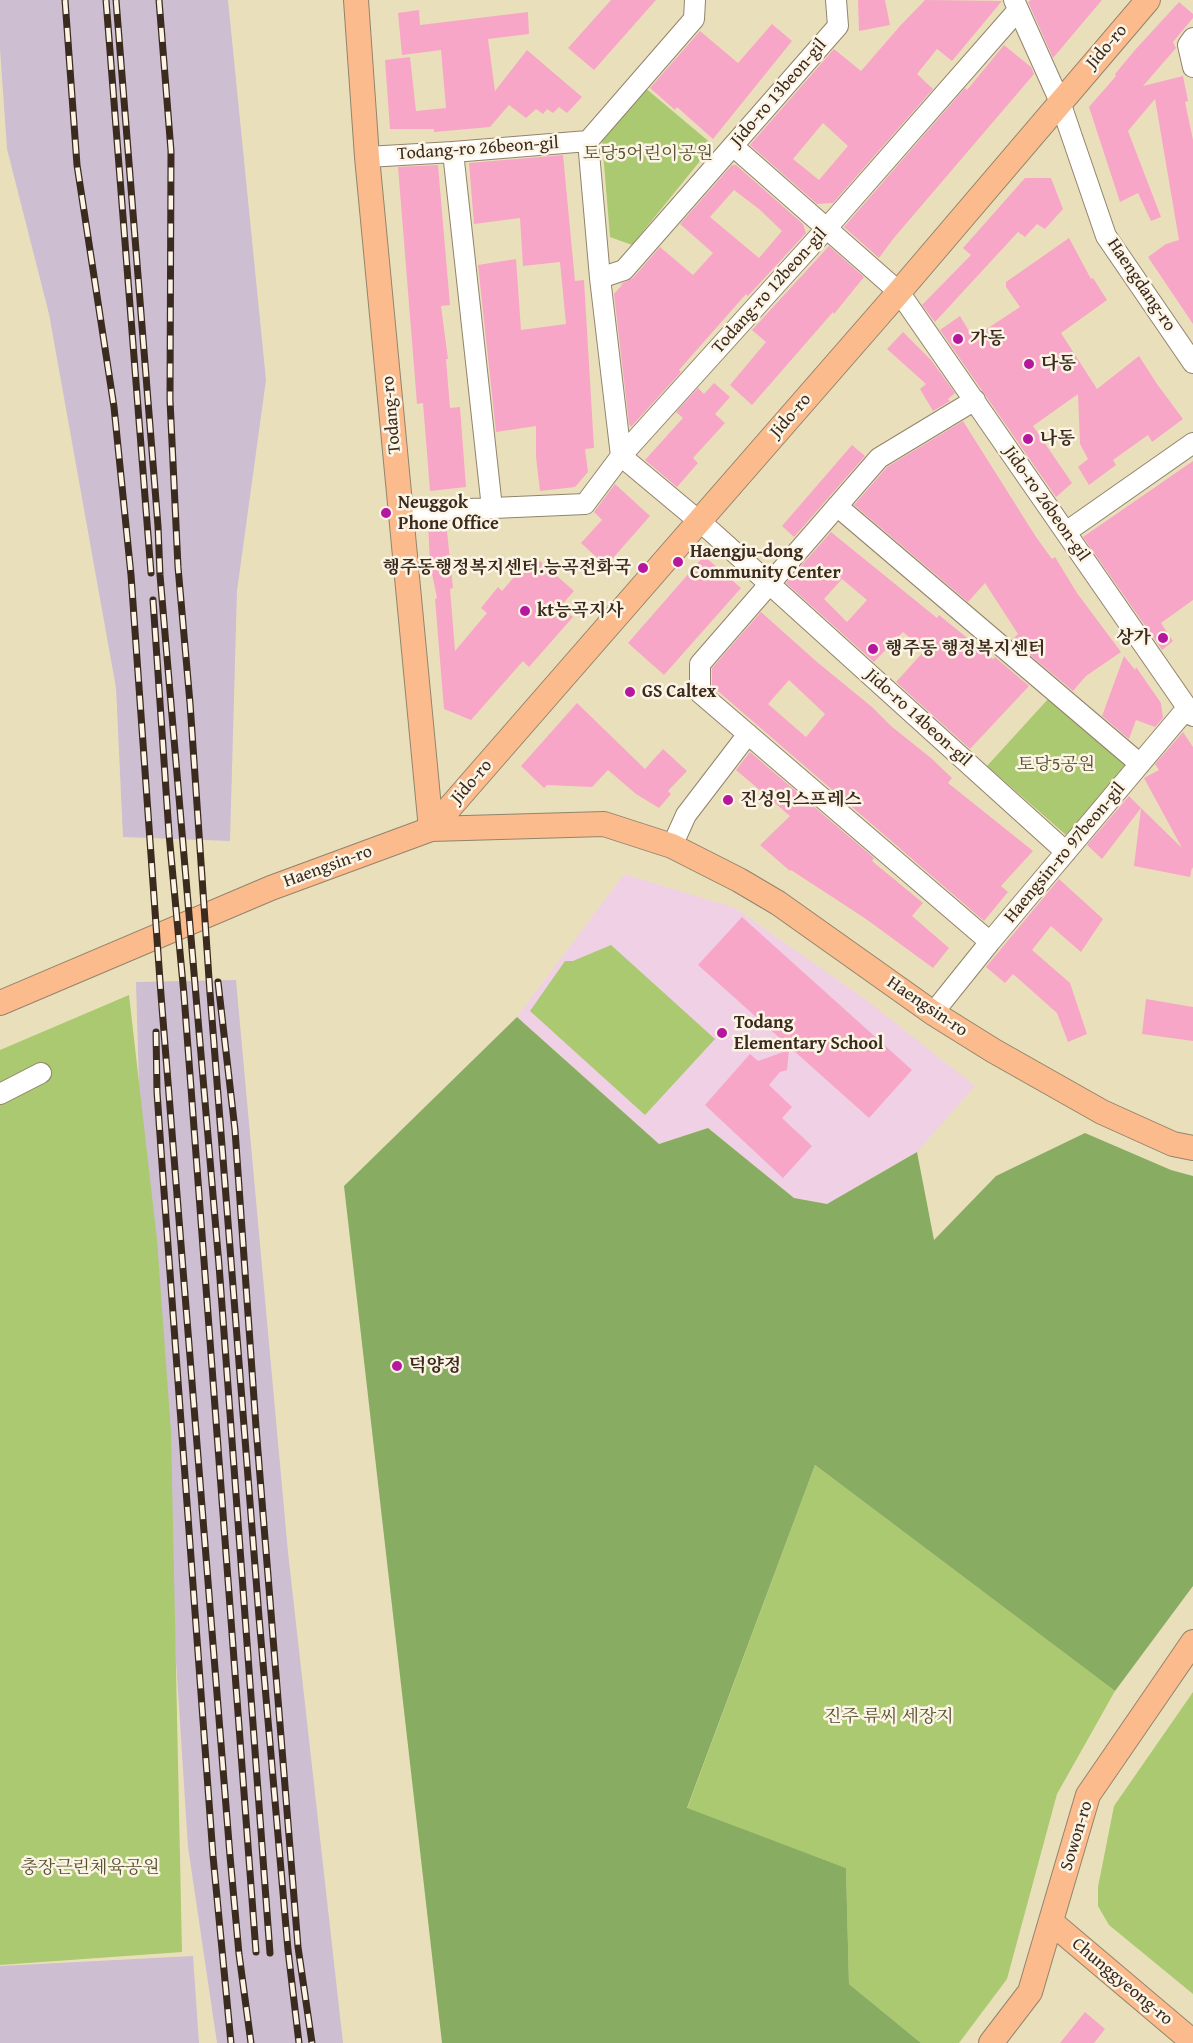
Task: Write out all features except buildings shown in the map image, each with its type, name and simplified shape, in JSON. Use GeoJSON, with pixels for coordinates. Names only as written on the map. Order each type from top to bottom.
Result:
{"type":"FeatureCollection","features":[{"type":"Feature","properties":{"kind":"main road","name":"Todang-ro"},"geometry":{"type":"LineString","coordinates":[[356,0],[367,157],[431,829]]}},
{"type":"Feature","properties":{"kind":"main road","name":"Jido-ro"},"geometry":{"type":"LineString","coordinates":[[431,829],[899,292],[1148,0]]}},
{"type":"Feature","properties":{"kind":"main road","name":"Haengsin-ro"},"geometry":{"type":"LineString","coordinates":[[0,1003],[271,888],[431,829],[604,824],[672,846],[740,880],[778,903],[933,1013],[1002,1056],[1102,1112],[1173,1144],[1193,1148]]}},
{"type":"Feature","properties":{"kind":"main road","name":"Sowon-ro"},"geometry":{"type":"LineString","coordinates":[[991,2043],[1030,1992],[1088,1795],[1193,1642]]}},
{"type":"Feature","properties":{"kind":"main road","name":"Chunggyeong-ro"},"geometry":{"type":"LineString","coordinates":[[1051,1923],[1193,2042]]}},
{"type":"Feature","properties":{"kind":"street"},"geometry":{"type":"LineString","coordinates":[[695,0],[694,19],[588,141],[600,278],[621,456],[700,521]]}},
{"type":"Feature","properties":{"kind":"street","name":"Jido-ro 13beon-gil"},"geometry":{"type":"LineString","coordinates":[[600,278],[624,270],[837,26],[836,0]]}},
{"type":"Feature","properties":{"kind":"street","name":"Haengdang-ro"},"geometry":{"type":"LineString","coordinates":[[1016,5],[1060,102],[1106,236],[1193,363]]}},
{"type":"Feature","properties":{"kind":"street","name":"Todang-ro 12beon-gil"},"geometry":{"type":"LineString","coordinates":[[401,512],[585,504],[621,456],[826,229],[1016,5]]}},
{"type":"Feature","properties":{"kind":"street"},"geometry":{"type":"LineString","coordinates":[[1193,38],[1188,45],[1193,67]]}},
{"type":"Feature","properties":{"kind":"street","name":"Todang-ro 26beon-gil"},"geometry":{"type":"LineString","coordinates":[[367,157],[588,141]]}},
{"type":"Feature","properties":{"kind":"street","name":"Jido-ro 26beon-gil"},"geometry":{"type":"LineString","coordinates":[[733,146],[899,292],[1190,712]]}},
{"type":"Feature","properties":{"kind":"street"},"geometry":{"type":"LineString","coordinates":[[453,152],[492,508]]}},
{"type":"Feature","properties":{"kind":"street"},"geometry":{"type":"LineString","coordinates":[[975,400],[879,458],[699,664],[700,693],[990,942]]}},
{"type":"Feature","properties":{"kind":"street"},"geometry":{"type":"LineString","coordinates":[[1066,532],[1193,443]]}},
{"type":"Feature","properties":{"kind":"street"},"geometry":{"type":"LineString","coordinates":[[837,506],[1140,764]]}},
{"type":"Feature","properties":{"kind":"street","name":"Jido-ro 14beon-gil"},"geometry":{"type":"LineString","coordinates":[[700,521],[1066,852]]}},
{"type":"Feature","properties":{"kind":"street","name":"Haengsin-ro 97beon-gil"},"geometry":{"type":"LineString","coordinates":[[933,1013],[1140,764],[1190,712]]}},
{"type":"Feature","properties":{"kind":"street"},"geometry":{"type":"LineString","coordinates":[[672,846],[686,815],[748,734]]}},
{"type":"Feature","properties":{"kind":"street"},"geometry":{"type":"LineString","coordinates":[[0,1094],[41,1073]]}},
{"type":"Feature","properties":{"kind":"shaded area"},"geometry":{"type":"Polygon","coordinates":[[[0,0],[228,0],[266,380],[237,591],[230,841],[123,837],[116,688],[49,314],[7,149],[0,49],[0,0]]]}},
{"type":"Feature","properties":{"kind":"shaded area","name":"Todang Elementary School"},"geometry":{"type":"Polygon","coordinates":[[[624,874],[735,908],[865,999],[975,1086],[917,1152],[827,1204],[794,1198],[708,1128],[659,1144],[517,1017],[624,874]]]}},
{"type":"Feature","properties":{"kind":"shaded area"},"geometry":{"type":"Polygon","coordinates":[[[236,980],[288,1552],[343,2043],[217,2043],[188,1847],[139,1086],[136,982],[236,980]]]}},
{"type":"Feature","properties":{"kind":"shaded area"},"geometry":{"type":"Polygon","coordinates":[[[193,1956],[199,2043],[0,2043],[0,1966],[193,1956]]]}},
{"type":"Feature","properties":{"kind":"green space","name":"토당5어린이공원"},"geometry":{"type":"Polygon","coordinates":[[[643,86],[713,145],[632,245],[610,237],[602,140],[643,86]]]}},
{"type":"Feature","properties":{"kind":"green space","name":"토당5공원"},"geometry":{"type":"Polygon","coordinates":[[[1049,698],[1127,767],[1066,835],[987,766],[1049,698]]]}},
{"type":"Feature","properties":{"kind":"green space"},"geometry":{"type":"Polygon","coordinates":[[[611,945],[715,1039],[645,1115],[530,1011],[565,961],[573,961],[611,945]]]}},
{"type":"Feature","properties":{"kind":"green space","name":"충장근린체육공원"},"geometry":{"type":"Polygon","coordinates":[[[129,995],[157,1240],[171,1432],[182,1952],[0,1965],[0,1050],[129,995]]]}},
{"type":"Feature","properties":{"kind":"green space"},"geometry":{"type":"Polygon","coordinates":[[[517,1017],[659,1144],[708,1128],[794,1198],[827,1204],[917,1152],[934,1240],[996,1176],[1085,1133],[1171,1170],[1193,1176],[1193,1586],[1115,1691],[815,1465],[687,1808],[846,1868],[849,1984],[921,2043],[442,2043],[344,1186],[517,1017]]]}},
{"type":"Feature","properties":{"kind":"green space","name":"진주 류씨 세장지"},"geometry":{"type":"Polygon","coordinates":[[[815,1465],[1115,1691],[1057,1794],[1007,1979],[959,2043],[921,2043],[849,1984],[846,1868],[687,1809],[815,1465]]]}},
{"type":"Feature","properties":{"kind":"green space"},"geometry":{"type":"Polygon","coordinates":[[[1193,1692],[1193,1994],[1109,1925],[1098,1906],[1098,1887],[1114,1806],[1193,1692]]]}},
{"type":"Feature","properties":{"kind":"railway"},"geometry":{"type":"LineString","coordinates":[[65,0],[77,165],[114,407],[131,575],[161,995],[230,1856],[239,1954],[251,2043]]}},
{"type":"Feature","properties":{"kind":"railway"},"geometry":{"type":"LineString","coordinates":[[106,0],[151,573]]}},
{"type":"Feature","properties":{"kind":"railway"},"geometry":{"type":"LineString","coordinates":[[116,0],[160,575],[219,1265],[270,1953]]}},
{"type":"Feature","properties":{"kind":"railway"},"geometry":{"type":"LineString","coordinates":[[159,0],[171,151],[170,400],[178,567],[259,1617],[288,1950],[299,2043]]}},
{"type":"Feature","properties":{"kind":"railway"},"geometry":{"type":"LineString","coordinates":[[153,600],[169,834],[184,995],[256,1952]]}},
{"type":"Feature","properties":{"kind":"railway"},"geometry":{"type":"LineString","coordinates":[[218,982],[235,1130],[256,1427],[298,1947],[312,2043]]}},
{"type":"Feature","properties":{"kind":"railway"},"geometry":{"type":"LineString","coordinates":[[156,1032],[157,1092],[213,1856],[231,2043]]}},
{"type":"Feature","properties":{"kind":"place","name":"가동"},"geometry":{"type":"Point","coordinates":[958,339]}},
{"type":"Feature","properties":{"kind":"place","name":"다동"},"geometry":{"type":"Point","coordinates":[1029,364]}},
{"type":"Feature","properties":{"kind":"place","name":"나동"},"geometry":{"type":"Point","coordinates":[1028,439]}},
{"type":"Feature","properties":{"kind":"place","name":"Neuggok Phone Office"},"geometry":{"type":"Point","coordinates":[386,513]}},
{"type":"Feature","properties":{"kind":"place","name":"Haengju-dong Community Center"},"geometry":{"type":"Point","coordinates":[678,562]}},
{"type":"Feature","properties":{"kind":"place","name":"행주동행정복지센터.능곡전화국"},"geometry":{"type":"Point","coordinates":[643,568]}},
{"type":"Feature","properties":{"kind":"place","name":"kt능곡지사"},"geometry":{"type":"Point","coordinates":[525,611]}},
{"type":"Feature","properties":{"kind":"place","name":"상가"},"geometry":{"type":"Point","coordinates":[1163,638]}},
{"type":"Feature","properties":{"kind":"place","name":"행주동 행정복지센터"},"geometry":{"type":"Point","coordinates":[873,649]}},
{"type":"Feature","properties":{"kind":"place","name":"GS Caltex"},"geometry":{"type":"Point","coordinates":[630,692]}},
{"type":"Feature","properties":{"kind":"place","name":"진성익스프레스"},"geometry":{"type":"Point","coordinates":[728,800]}},
{"type":"Feature","properties":{"kind":"place","name":"Todang Elementary School"},"geometry":{"type":"Point","coordinates":[722,1033]}},
{"type":"Feature","properties":{"kind":"place","name":"덕양정"},"geometry":{"type":"Point","coordinates":[397,1366]}}]}
